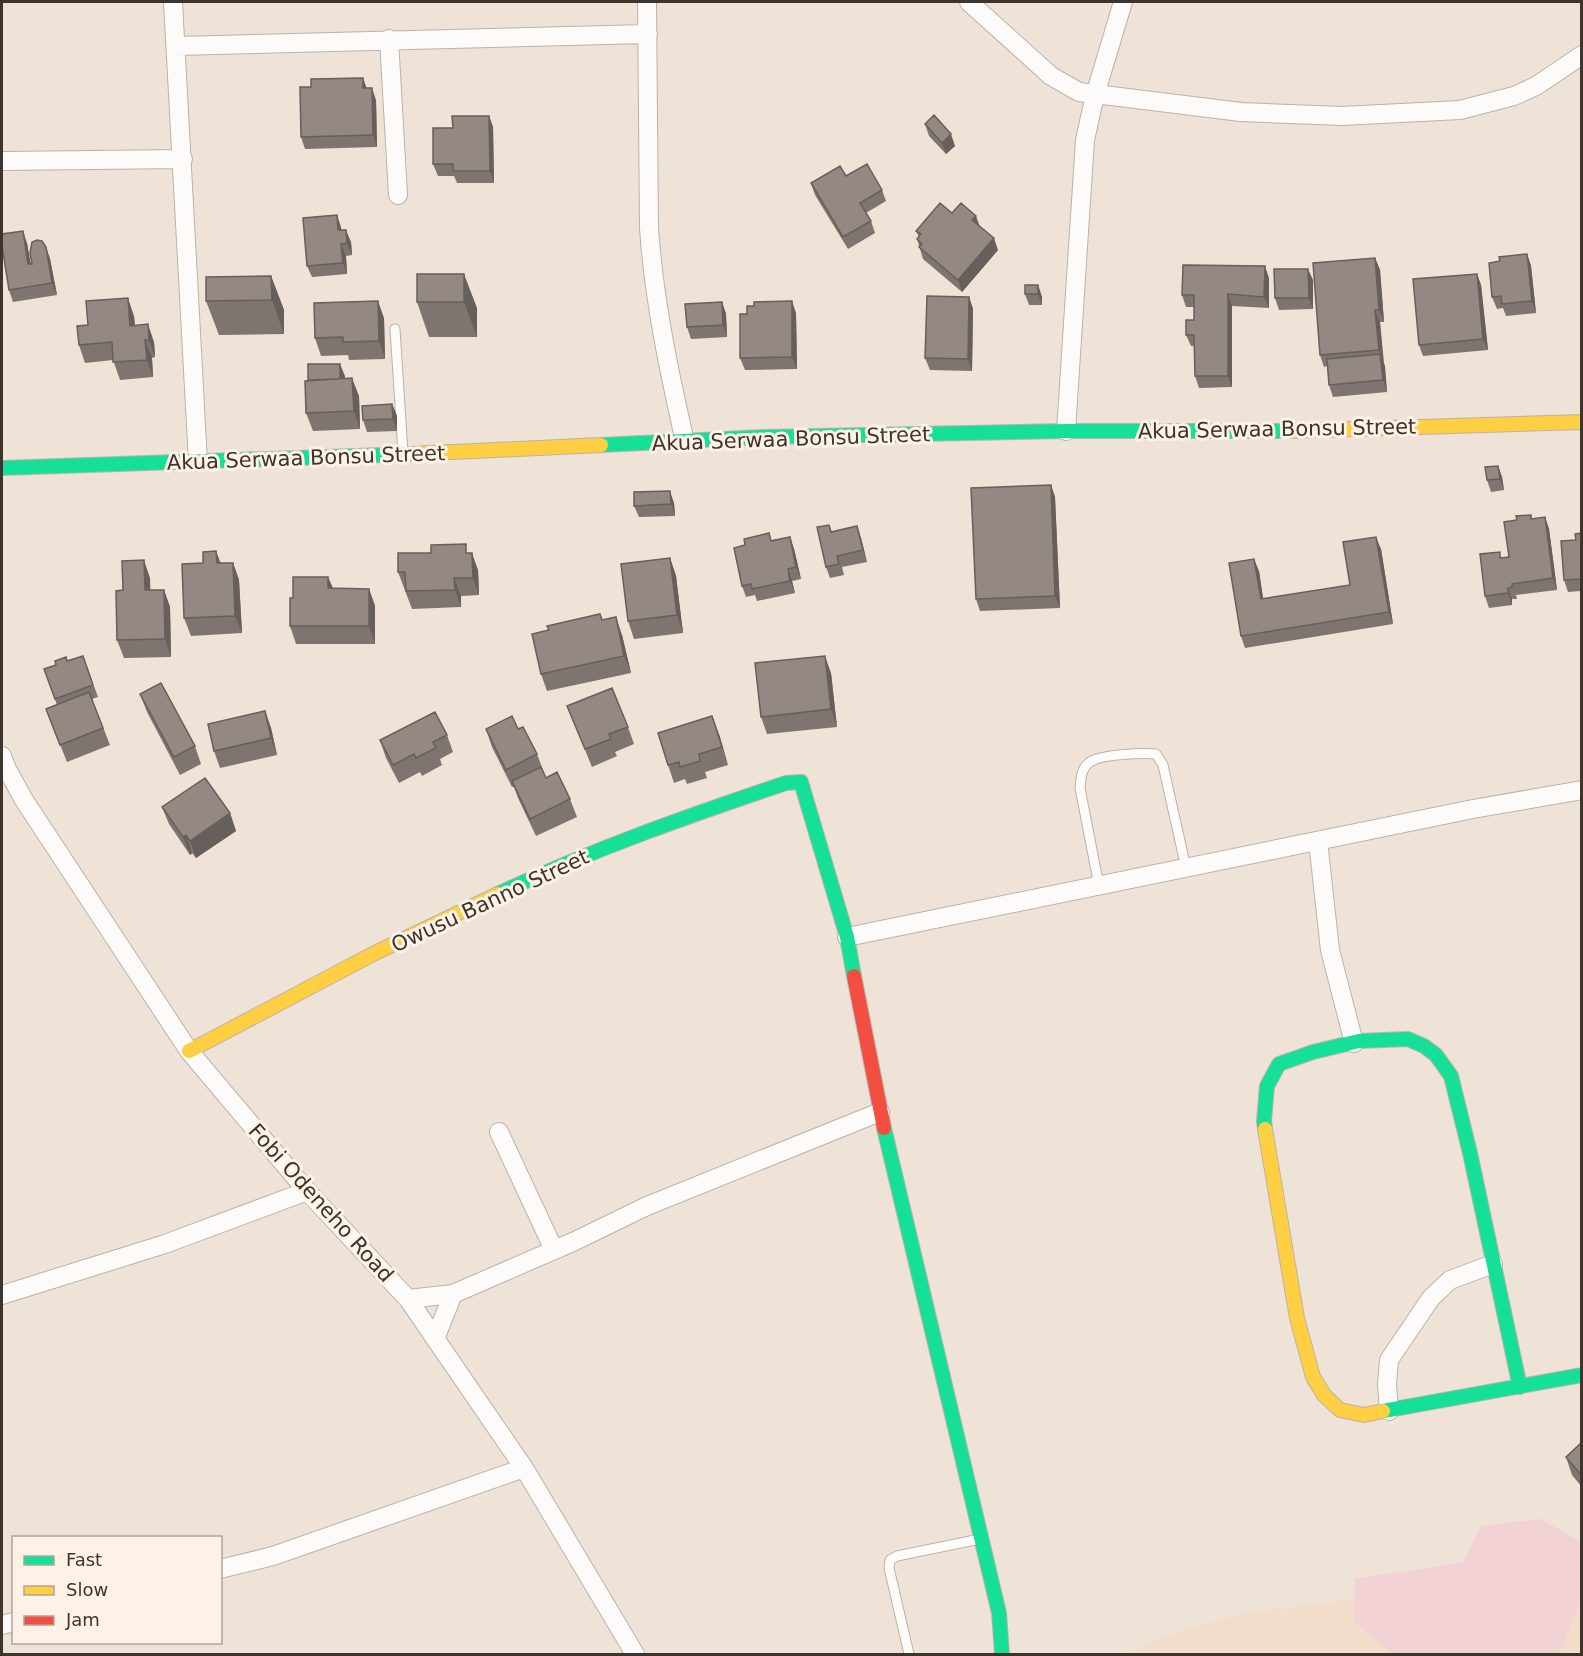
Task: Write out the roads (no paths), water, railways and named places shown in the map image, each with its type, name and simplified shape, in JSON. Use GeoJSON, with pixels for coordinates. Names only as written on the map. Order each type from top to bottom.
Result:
{"type":"FeatureCollection","features":[{"type":"Feature","properties":{"kind":"street"},"geometry":{"type":"LineString","coordinates":[[173,2],[198,462]]}},
{"type":"Feature","properties":{"kind":"street"},"geometry":{"type":"LineString","coordinates":[[647,2],[651,259],[659,321],[686,442]]}},
{"type":"Feature","properties":{"kind":"street"},"geometry":{"type":"LineString","coordinates":[[969,2],[1051,76],[1078,92],[1241,112],[1342,116],[1460,110],[1514,96],[1536,86],[1581,56]]}},
{"type":"Feature","properties":{"kind":"street"},"geometry":{"type":"LineString","coordinates":[[1066,431],[1085,140],[1095,95],[1123,2]]}},
{"type":"Feature","properties":{"kind":"street"},"geometry":{"type":"LineString","coordinates":[[176,46],[648,34]]}},
{"type":"Feature","properties":{"kind":"street"},"geometry":{"type":"LineString","coordinates":[[389,39],[398,195]]}},
{"type":"Feature","properties":{"kind":"street"},"geometry":{"type":"LineString","coordinates":[[2,161],[183,159]]}},
{"type":"Feature","properties":{"kind":"street","name":"Akua Serwaa Bonsu Street"},"geometry":{"type":"LineString","coordinates":[[2,468],[403,454],[765,437],[1066,431],[1259,432],[1581,422]]}},
{"type":"Feature","properties":{"kind":"street","name":"Fobi Odeneho Road"},"geometry":{"type":"LineString","coordinates":[[3,765],[189,1051],[307,1191],[408,1299],[524,1468],[634,1654]]}},
{"type":"Feature","properties":{"kind":"street","name":"Owusu Banno Street"},"geometry":{"type":"LineString","coordinates":[[189,1051],[373,954],[547,871],[686,817],[786,783],[803,784],[847,937]]}},
{"type":"Feature","properties":{"kind":"street"},"geometry":{"type":"LineString","coordinates":[[1002,1654],[999,1613],[880,1112],[847,937],[1473,809],[1581,790]]}},
{"type":"Feature","properties":{"kind":"street"},"geometry":{"type":"LineString","coordinates":[[1318,841],[1330,950],[1354,1042]]}},
{"type":"Feature","properties":{"kind":"street"},"geometry":{"type":"LineString","coordinates":[[1520,1387],[1470,1153],[1450,1076],[1436,1055],[1424,1046],[1408,1039],[1354,1042],[1313,1052],[1280,1064],[1267,1086],[1263,1121],[1297,1318],[1313,1377],[1324,1395],[1340,1410],[1364,1415],[1520,1387],[1581,1375]]}},
{"type":"Feature","properties":{"kind":"street"},"geometry":{"type":"LineString","coordinates":[[408,1299],[453,1294],[647,1206],[880,1112]]}},
{"type":"Feature","properties":{"kind":"street"},"geometry":{"type":"LineString","coordinates":[[499,1132],[554,1250]]}},
{"type":"Feature","properties":{"kind":"street"},"geometry":{"type":"LineString","coordinates":[[2,1295],[165,1244],[307,1191]]}},
{"type":"Feature","properties":{"kind":"street"},"geometry":{"type":"LineString","coordinates":[[1389,1410],[1387,1384],[1389,1360],[1431,1298],[1450,1280],[1493,1264]]}},
{"type":"Feature","properties":{"kind":"street"},"geometry":{"type":"LineString","coordinates":[[435,1339],[453,1294]]}},
{"type":"Feature","properties":{"kind":"street"},"geometry":{"type":"LineString","coordinates":[[222,1569],[273,1556],[524,1468]]}},
{"type":"Feature","properties":{"kind":"lane"},"geometry":{"type":"LineString","coordinates":[[394,329],[403,454]]}},
{"type":"Feature","properties":{"kind":"lane"},"geometry":{"type":"LineString","coordinates":[[1099,886],[1080,788],[1082,772],[1091,761],[1138,752],[1156,754],[1163,765],[1186,868]]}},
{"type":"Feature","properties":{"kind":"lane"},"geometry":{"type":"LineString","coordinates":[[909,1654],[888,1568],[890,1560],[897,1556],[982,1539]]}}]}
